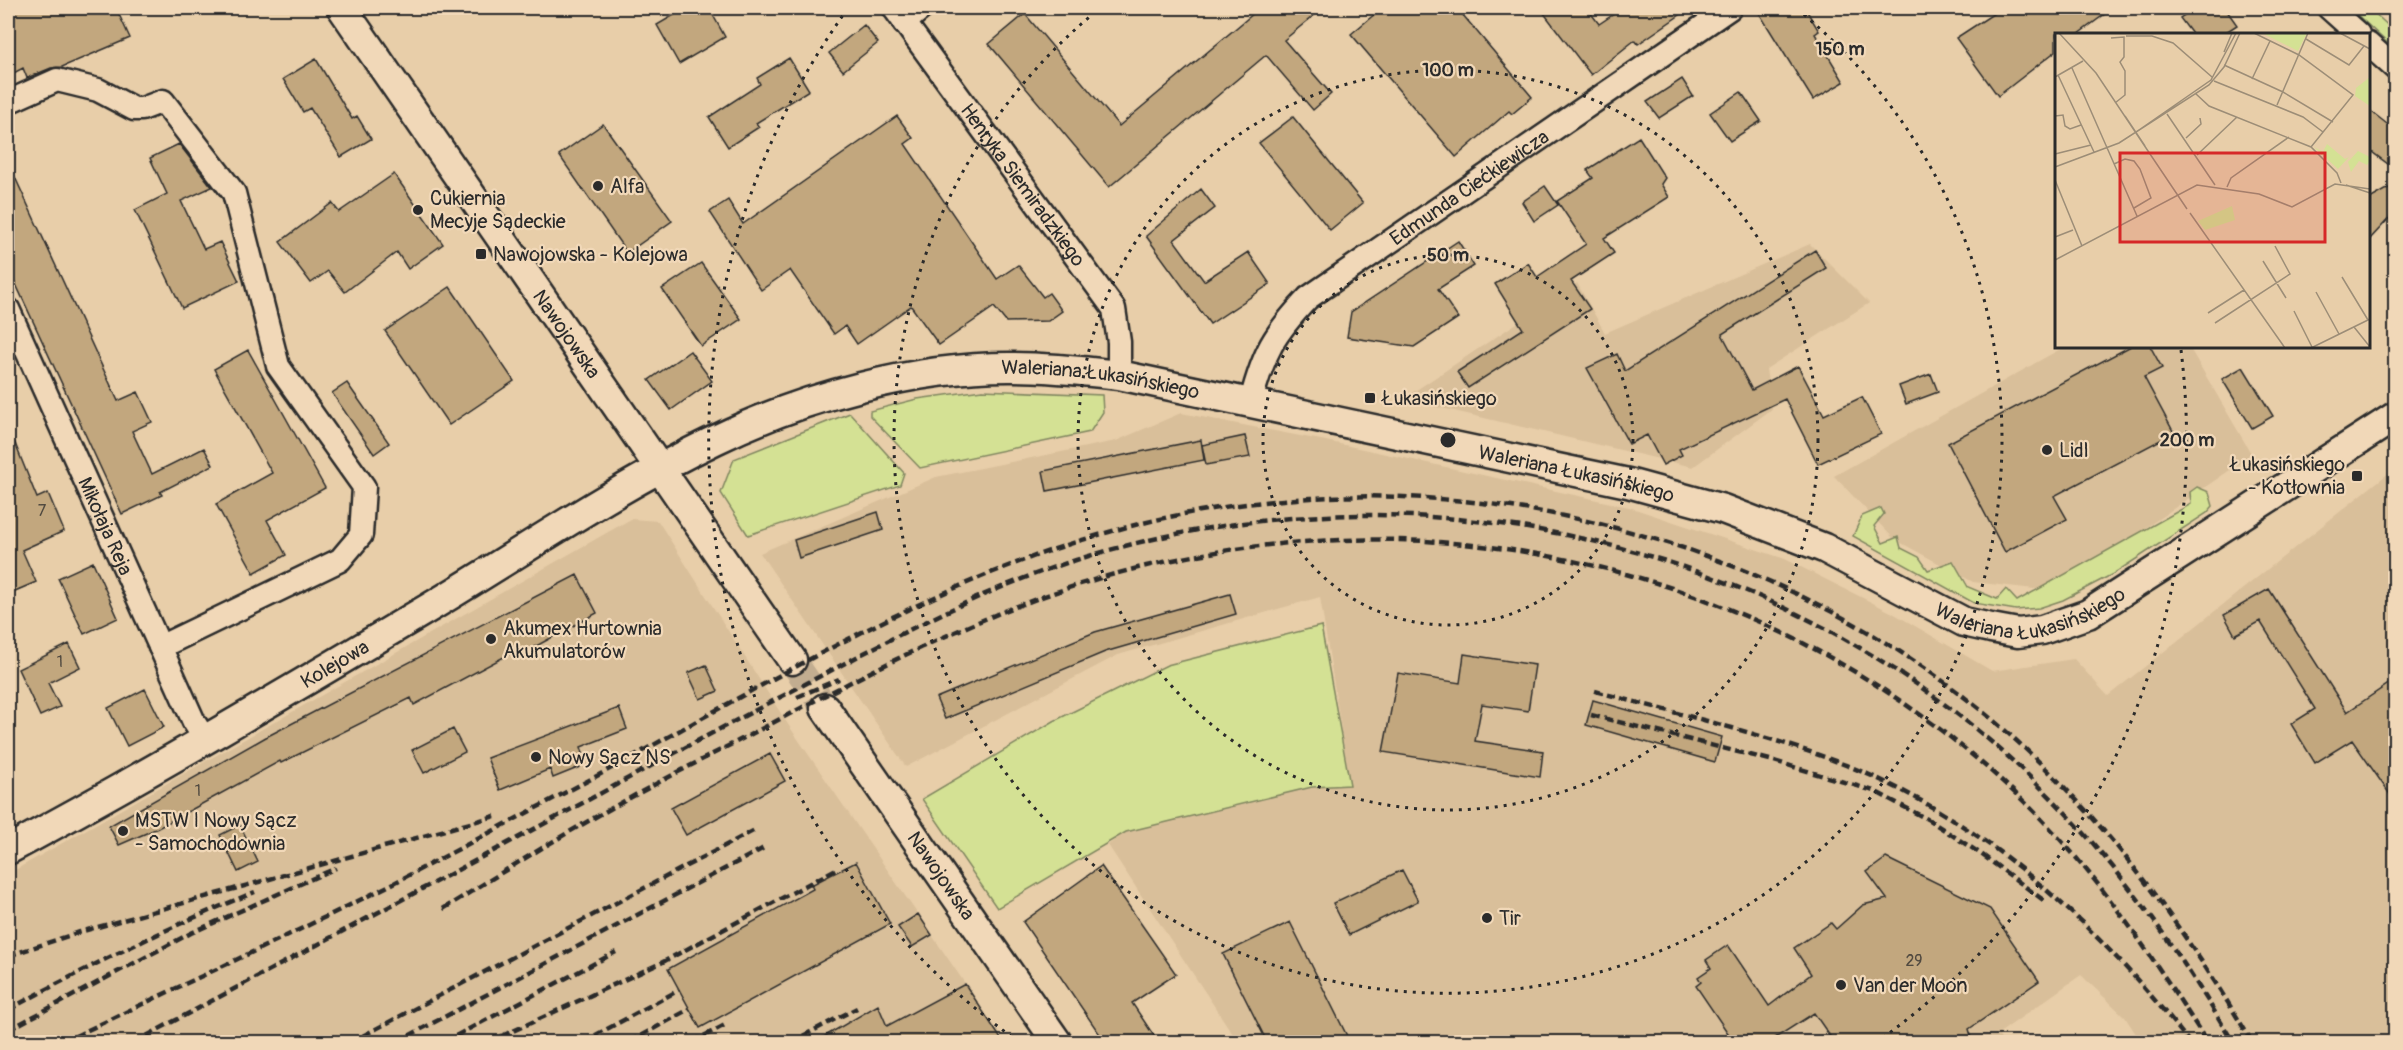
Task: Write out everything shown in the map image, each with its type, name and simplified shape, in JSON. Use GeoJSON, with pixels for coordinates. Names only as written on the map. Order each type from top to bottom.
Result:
{"type":"FeatureCollection","features":[{"type":"Feature","properties":{"kind":"street","name":"Nawojowska"},"geometry":{"type":"LineString","coordinates":[[342,8],[792,660]]}},
{"type":"Feature","properties":{"kind":"street"},"geometry":{"type":"LineString","coordinates":[[899,15],[922,8]]}},
{"type":"Feature","properties":{"kind":"street","name":"Edmunda Ciećkiewicza"},"geometry":{"type":"LineString","coordinates":[[1251,401],[1262,360],[1284,324],[1308,298],[1730,8]]}},
{"type":"Feature","properties":{"kind":"street"},"geometry":{"type":"LineString","coordinates":[[2329,8],[2357,33]]}},
{"type":"Feature","properties":{"kind":"street","name":"Henryka Siemiradzkiego"},"geometry":{"type":"LineString","coordinates":[[899,15],[1114,309],[1119,375]]}},
{"type":"Feature","properties":{"kind":"street"},"geometry":{"type":"LineString","coordinates":[[2370,46],[2396,69]]}},
{"type":"Feature","properties":{"kind":"street"},"geometry":{"type":"LineString","coordinates":[[8,102],[57,80],[98,90],[134,109],[142,109],[163,101],[234,193],[278,366],[364,488],[361,535],[340,560],[160,647]]}},
{"type":"Feature","properties":{"kind":"street","name":"Mikołaja Reja"},"geometry":{"type":"LineString","coordinates":[[8,309],[160,647],[206,741]]}},
{"type":"Feature","properties":{"kind":"street","name":"Waleriana Łukasińskiego"},"geometry":{"type":"LineString","coordinates":[[660,469],[714,440],[796,407],[904,378],[1011,367],[1065,368],[1119,375],[1251,401],[1628,483],[1723,509],[1824,548],[1964,622],[2018,633],[2065,625],[2088,614],[2396,416]]}},
{"type":"Feature","properties":{"kind":"street","name":"Kolejowa"},"geometry":{"type":"LineString","coordinates":[[8,850],[206,741],[660,469]]}},
{"type":"Feature","properties":{"kind":"street","name":"Nawojowska"},"geometry":{"type":"LineString","coordinates":[[825,708],[1057,1042]]}},
{"type":"Feature","properties":{"kind":"shaded area"},"geometry":{"type":"Polygon","coordinates":[[[1810,244],[1869,303],[1766,369],[1772,409],[1693,467],[1403,399],[1577,283],[1605,333],[1810,244]]]}},
{"type":"Feature","properties":{"kind":"shaded area"},"geometry":{"type":"Polygon","coordinates":[[[2062,348],[2190,348],[2252,455],[2053,591],[1973,582],[1894,539],[1834,476],[2062,348]]]}},
{"type":"Feature","properties":{"kind":"shaded area"},"geometry":{"type":"Polygon","coordinates":[[[1181,413],[1326,441],[1629,507],[1785,559],[1891,612],[1992,671],[2074,659],[2108,696],[2395,468],[2395,1042],[2141,1042],[2125,1017],[2081,975],[1998,1034],[2002,1042],[1238,1042],[1108,845],[1126,832],[1249,801],[1312,787],[1350,785],[1320,597],[1118,655],[906,767],[760,553],[936,477],[1116,441],[1181,413]]]}},
{"type":"Feature","properties":{"kind":"shaded area"},"geometry":{"type":"Polygon","coordinates":[[[631,519],[658,521],[789,726],[1005,1042],[8,1042],[8,874],[631,519]]]}},
{"type":"Feature","properties":{"kind":"green space"},"geometry":{"type":"Polygon","coordinates":[[[2350,8],[2369,8],[2395,32],[2395,50],[2350,8]]]}},
{"type":"Feature","properties":{"kind":"green space"},"geometry":{"type":"Polygon","coordinates":[[[982,390],[1102,395],[1103,412],[1090,432],[920,468],[870,416],[870,411],[917,399],[982,390]]]}},
{"type":"Feature","properties":{"kind":"green space"},"geometry":{"type":"Polygon","coordinates":[[[850,413],[904,473],[900,485],[748,535],[721,493],[734,459],[850,413]]]}},
{"type":"Feature","properties":{"kind":"green space"},"geometry":{"type":"Polygon","coordinates":[[[2197,487],[2209,492],[2213,506],[2207,513],[2113,574],[2063,600],[2039,608],[2016,610],[1974,603],[1853,536],[1862,516],[1881,508],[1884,514],[1874,526],[1883,543],[1898,537],[1901,548],[1919,557],[1928,570],[1953,561],[1968,587],[1997,599],[2006,589],[2017,601],[2191,504],[2190,492],[2197,487]]]}},
{"type":"Feature","properties":{"kind":"green space"},"geometry":{"type":"Polygon","coordinates":[[[1321,626],[1350,785],[1312,787],[1126,832],[997,908],[922,799],[1054,721],[1167,665],[1321,626]]]}},
{"type":"Feature","properties":{"kind":"building"},"geometry":{"type":"Polygon","coordinates":[[[8,8],[116,8],[130,38],[62,67],[51,68],[27,78],[23,68],[8,76],[8,8]]]}},
{"type":"Feature","properties":{"kind":"building"},"geometry":{"type":"Polygon","coordinates":[[[686,8],[709,8],[725,37],[679,64],[657,25],[686,8]]]}},
{"type":"Feature","properties":{"kind":"building"},"geometry":{"type":"Polygon","coordinates":[[[1260,8],[1323,8],[1284,40],[1331,94],[1313,110],[1266,55],[1109,187],[989,44],[1025,14],[1119,126],[1260,8]]]}},
{"type":"Feature","properties":{"kind":"building"},"geometry":{"type":"Polygon","coordinates":[[[1382,8],[1457,8],[1532,97],[1512,114],[1509,111],[1456,157],[1351,34],[1382,8]]]}},
{"type":"Feature","properties":{"kind":"building"},"geometry":{"type":"Polygon","coordinates":[[[1540,8],[1587,8],[1599,24],[1623,8],[1690,8],[1638,44],[1635,40],[1591,75],[1540,8]]]}},
{"type":"Feature","properties":{"kind":"building"},"geometry":{"type":"Polygon","coordinates":[[[1756,8],[1805,8],[1819,31],[1815,34],[1844,82],[1813,100],[1756,8]]]}},
{"type":"Feature","properties":{"kind":"building"},"geometry":{"type":"Polygon","coordinates":[[[2002,8],[2113,8],[2079,33],[2055,33],[2055,52],[1998,96],[1956,38],[2002,8]]]}},
{"type":"Feature","properties":{"kind":"building"},"geometry":{"type":"Polygon","coordinates":[[[2195,8],[2225,8],[2237,25],[2225,33],[2191,33],[2180,18],[2195,8]]]}},
{"type":"Feature","properties":{"kind":"building"},"geometry":{"type":"Polygon","coordinates":[[[864,25],[878,43],[843,71],[829,53],[864,25]]]}},
{"type":"Feature","properties":{"kind":"building"},"geometry":{"type":"Polygon","coordinates":[[[789,58],[809,90],[756,123],[759,127],[728,147],[709,117],[760,84],[757,78],[789,58]]]}},
{"type":"Feature","properties":{"kind":"building"},"geometry":{"type":"Polygon","coordinates":[[[316,59],[352,119],[357,116],[371,139],[341,157],[310,108],[303,112],[283,79],[316,59]]]}},
{"type":"Feature","properties":{"kind":"building"},"geometry":{"type":"Polygon","coordinates":[[[1682,79],[1693,96],[1659,118],[1647,102],[1682,79]]]}},
{"type":"Feature","properties":{"kind":"building"},"geometry":{"type":"Polygon","coordinates":[[[1741,92],[1761,121],[1730,141],[1710,113],[1741,92]]]}},
{"type":"Feature","properties":{"kind":"building"},"geometry":{"type":"Polygon","coordinates":[[[2370,111],[2396,131],[2396,170],[2370,150],[2370,111]]]}},
{"type":"Feature","properties":{"kind":"building"},"geometry":{"type":"Polygon","coordinates":[[[897,116],[913,138],[905,144],[997,279],[1018,265],[1043,297],[1049,293],[1062,311],[1048,321],[1006,322],[994,307],[939,345],[911,306],[857,344],[845,326],[834,334],[790,270],[761,290],[710,212],[728,200],[743,224],[897,116]]]}},
{"type":"Feature","properties":{"kind":"building"},"geometry":{"type":"Polygon","coordinates":[[[1293,117],[1363,203],[1330,230],[1259,143],[1293,117]]]}},
{"type":"Feature","properties":{"kind":"building"},"geometry":{"type":"Polygon","coordinates":[[[603,124],[672,221],[627,253],[559,155],[603,124]]]}},
{"type":"Feature","properties":{"kind":"building"},"geometry":{"type":"Polygon","coordinates":[[[1639,137],[1665,178],[1661,184],[1669,197],[1604,238],[1614,253],[1571,281],[1590,309],[1468,388],[1457,372],[1523,329],[1495,284],[1528,263],[1537,277],[1586,244],[1557,201],[1593,178],[1587,170],[1639,137]]]}},
{"type":"Feature","properties":{"kind":"building"},"geometry":{"type":"Polygon","coordinates":[[[179,144],[212,187],[181,201],[204,249],[220,242],[239,281],[182,308],[135,210],[167,194],[150,158],[179,144]]]}},
{"type":"Feature","properties":{"kind":"building"},"geometry":{"type":"Polygon","coordinates":[[[8,162],[118,401],[138,392],[152,422],[132,431],[152,474],[204,448],[213,465],[160,492],[162,495],[122,514],[8,267],[8,162]]]}},
{"type":"Feature","properties":{"kind":"building"},"geometry":{"type":"Polygon","coordinates":[[[394,174],[443,244],[408,269],[397,252],[345,292],[328,271],[311,283],[280,242],[332,203],[339,212],[394,174]]]}},
{"type":"Feature","properties":{"kind":"building"},"geometry":{"type":"Polygon","coordinates":[[[2396,184],[2396,211],[2370,239],[2370,199],[2396,184]]]}},
{"type":"Feature","properties":{"kind":"building"},"geometry":{"type":"Polygon","coordinates":[[[1545,186],[1558,205],[1534,221],[1522,202],[1545,186]]]}},
{"type":"Feature","properties":{"kind":"building"},"geometry":{"type":"Polygon","coordinates":[[[1201,189],[1215,208],[1174,240],[1204,281],[1248,252],[1270,284],[1210,324],[1146,236],[1201,189]]]}},
{"type":"Feature","properties":{"kind":"building"},"geometry":{"type":"Polygon","coordinates":[[[1458,241],[1474,266],[1438,289],[1458,318],[1414,347],[1347,337],[1351,312],[1458,241]]]}},
{"type":"Feature","properties":{"kind":"building"},"geometry":{"type":"Polygon","coordinates":[[[1815,250],[1826,268],[1722,334],[1752,390],[1798,366],[1824,415],[1862,397],[1881,434],[1818,464],[1785,399],[1679,449],[1682,455],[1663,465],[1647,435],[1629,444],[1587,368],[1617,354],[1625,371],[1815,250]]]}},
{"type":"Feature","properties":{"kind":"building"},"geometry":{"type":"Polygon","coordinates":[[[701,263],[741,319],[701,346],[662,289],[701,263]]]}},
{"type":"Feature","properties":{"kind":"building"},"geometry":{"type":"Polygon","coordinates":[[[450,287],[514,381],[449,425],[385,331],[450,287]]]}},
{"type":"Feature","properties":{"kind":"building","name":"Lidl"},"geometry":{"type":"Polygon","coordinates":[[[2127,348],[2151,348],[2162,368],[2144,377],[2174,433],[2054,496],[2067,519],[2005,552],[1948,443],[2127,348]]]}},
{"type":"Feature","properties":{"kind":"building"},"geometry":{"type":"Polygon","coordinates":[[[248,350],[325,488],[267,520],[286,555],[254,573],[216,504],[272,473],[214,369],[248,350]]]}},
{"type":"Feature","properties":{"kind":"building"},"geometry":{"type":"Polygon","coordinates":[[[690,351],[712,381],[671,410],[649,380],[690,351]]]}},
{"type":"Feature","properties":{"kind":"building"},"geometry":{"type":"Polygon","coordinates":[[[2243,367],[2273,416],[2252,428],[2222,379],[2243,367]]]}},
{"type":"Feature","properties":{"kind":"building"},"geometry":{"type":"Polygon","coordinates":[[[1931,374],[1938,392],[1906,404],[1899,386],[1931,374]]]}},
{"type":"Feature","properties":{"kind":"building"},"geometry":{"type":"Polygon","coordinates":[[[347,383],[389,443],[374,454],[332,393],[347,383]]]}},
{"type":"Feature","properties":{"kind":"building"},"geometry":{"type":"Polygon","coordinates":[[[8,426],[37,498],[48,493],[64,531],[22,550],[36,582],[8,594],[8,426]]]}},
{"type":"Feature","properties":{"kind":"building"},"geometry":{"type":"Polygon","coordinates":[[[1245,436],[1250,457],[1206,465],[1202,445],[1245,436]]]}},
{"type":"Feature","properties":{"kind":"building"},"geometry":{"type":"Polygon","coordinates":[[[1201,440],[1204,460],[1047,491],[1043,471],[1201,440]]]}},
{"type":"Feature","properties":{"kind":"building"},"geometry":{"type":"Polygon","coordinates":[[[878,512],[883,530],[799,558],[794,540],[878,512]]]}},
{"type":"Feature","properties":{"kind":"building"},"geometry":{"type":"Polygon","coordinates":[[[93,562],[118,618],[84,634],[58,578],[93,562]]]}},
{"type":"Feature","properties":{"kind":"building"},"geometry":{"type":"Polygon","coordinates":[[[577,575],[597,613],[518,656],[515,651],[414,705],[411,698],[281,763],[280,761],[158,828],[119,845],[109,826],[266,737],[577,575]]]}},
{"type":"Feature","properties":{"kind":"building"},"geometry":{"type":"Polygon","coordinates":[[[2269,589],[2347,712],[2396,679],[2396,803],[2352,740],[2315,763],[2291,724],[2315,709],[2260,621],[2235,635],[2224,615],[2269,589]]]}},
{"type":"Feature","properties":{"kind":"building"},"geometry":{"type":"Polygon","coordinates":[[[1230,594],[1236,614],[1105,652],[945,719],[936,698],[1095,632],[1230,594]]]}},
{"type":"Feature","properties":{"kind":"building"},"geometry":{"type":"Polygon","coordinates":[[[69,644],[80,667],[48,683],[60,707],[40,716],[18,669],[69,644]]]}},
{"type":"Feature","properties":{"kind":"building"},"geometry":{"type":"Polygon","coordinates":[[[1464,654],[1535,665],[1528,711],[1482,704],[1475,741],[1543,751],[1540,777],[1383,752],[1398,673],[1460,683],[1464,654]]]}},
{"type":"Feature","properties":{"kind":"building"},"geometry":{"type":"Polygon","coordinates":[[[706,665],[718,691],[700,699],[688,673],[706,665]]]}},
{"type":"Feature","properties":{"kind":"building"},"geometry":{"type":"Polygon","coordinates":[[[145,689],[164,727],[127,746],[108,708],[145,689]]]}},
{"type":"Feature","properties":{"kind":"building"},"geometry":{"type":"Polygon","coordinates":[[[1593,700],[1722,737],[1715,762],[1586,725],[1593,700]]]}},
{"type":"Feature","properties":{"kind":"building","name":"Nowy Sącz NS"},"geometry":{"type":"Polygon","coordinates":[[[619,708],[627,729],[581,747],[584,756],[577,759],[580,767],[553,778],[550,769],[500,790],[487,758],[619,708]]]}},
{"type":"Feature","properties":{"kind":"building"},"geometry":{"type":"Polygon","coordinates":[[[453,729],[465,752],[424,773],[412,750],[453,729]]]}},
{"type":"Feature","properties":{"kind":"building"},"geometry":{"type":"Polygon","coordinates":[[[770,754],[785,781],[686,835],[671,808],[770,754]]]}},
{"type":"Feature","properties":{"kind":"building"},"geometry":{"type":"Polygon","coordinates":[[[240,825],[258,862],[238,872],[220,835],[240,825]]]}},
{"type":"Feature","properties":{"kind":"building"},"geometry":{"type":"Polygon","coordinates":[[[1886,858],[1990,909],[2039,981],[1969,1029],[1973,1042],[1834,1042],[1814,1013],[1769,1042],[1734,1042],[1696,986],[1701,982],[1698,977],[1711,968],[1706,960],[1728,945],[1769,1006],[1811,974],[1794,948],[1831,923],[1836,929],[1863,905],[1887,899],[1867,872],[1886,858]]]}},
{"type":"Feature","properties":{"kind":"building"},"geometry":{"type":"Polygon","coordinates":[[[856,862],[890,924],[700,1028],[668,969],[813,889],[811,885],[856,862]]]}},
{"type":"Feature","properties":{"kind":"building"},"geometry":{"type":"Polygon","coordinates":[[[1101,866],[1176,974],[1132,1003],[1158,1042],[1105,1042],[1023,922],[1101,866]]]}},
{"type":"Feature","properties":{"kind":"building"},"geometry":{"type":"Polygon","coordinates":[[[1402,870],[1418,901],[1349,935],[1333,903],[1402,870]]]}},
{"type":"Feature","properties":{"kind":"building"},"geometry":{"type":"Polygon","coordinates":[[[918,914],[932,935],[912,947],[898,927],[918,914]]]}},
{"type":"Feature","properties":{"kind":"building"},"geometry":{"type":"Polygon","coordinates":[[[1290,922],[1350,1042],[1267,1042],[1223,954],[1290,922]]]}},
{"type":"Feature","properties":{"kind":"building"},"geometry":{"type":"Polygon","coordinates":[[[965,984],[1003,1042],[815,1042],[878,1005],[887,1026],[965,984]]]}},
{"type":"Feature","properties":{"kind":"tunnel"},"geometry":{"type":"LineString","coordinates":[[792,660],[825,708]]}},
{"type":"Feature","properties":{"kind":"railway"},"geometry":{"type":"LineString","coordinates":[[63,1042],[394,883],[595,777],[846,640],[975,580],[1041,554],[1109,532],[1225,507],[1343,497],[1462,501],[1579,519],[1693,551],[1803,597],[1906,656],[2001,727],[2074,797],[2139,874],[2169,915],[2198,956],[2252,1042]]}},
{"type":"Feature","properties":{"kind":"railway"},"geometry":{"type":"LineString","coordinates":[[135,1042],[746,715],[951,609],[1076,560],[1202,529],[1331,516],[1459,519],[1586,539],[1709,576],[1826,629],[1935,698],[2035,782],[2064,811],[2143,905],[2190,972],[2233,1042]]}},
{"type":"Feature","properties":{"kind":"railway"},"geometry":{"type":"LineString","coordinates":[[443,909],[589,821],[674,774],[908,653],[1039,598],[1130,570],[1248,547],[1367,540],[1485,546],[1600,567],[1713,603],[1820,652],[1921,715],[2014,792],[2069,849],[2141,943],[2207,1042]]}},
{"type":"Feature","properties":{"kind":"railway"},"geometry":{"type":"LineString","coordinates":[[797,697],[839,679]]}},
{"type":"Feature","properties":{"kind":"railway"},"geometry":{"type":"LineString","coordinates":[[1595,691],[1751,733],[1813,753],[1894,786],[1943,814],[1990,845],[2077,917],[2117,957],[2189,1042]]}},
{"type":"Feature","properties":{"kind":"railway"},"geometry":{"type":"LineString","coordinates":[[1591,715],[1774,761],[1874,791],[1929,820],[1981,854],[2046,902]]}},
{"type":"Feature","properties":{"kind":"railway"},"geometry":{"type":"LineString","coordinates":[[8,956],[80,932],[495,816]]}},
{"type":"Feature","properties":{"kind":"railway"},"geometry":{"type":"LineString","coordinates":[[351,1042],[755,830]]}},
{"type":"Feature","properties":{"kind":"railway"},"geometry":{"type":"LineString","coordinates":[[397,1042],[764,848]]}},
{"type":"Feature","properties":{"kind":"railway"},"geometry":{"type":"LineString","coordinates":[[8,1030],[191,933],[336,868]]}},
{"type":"Feature","properties":{"kind":"railway"},"geometry":{"type":"LineString","coordinates":[[489,1042],[661,963],[838,868]]}},
{"type":"Feature","properties":{"kind":"railway"},"geometry":{"type":"LineString","coordinates":[[8,1010],[130,947],[255,892]]}},
{"type":"Feature","properties":{"kind":"railway"},"geometry":{"type":"LineString","coordinates":[[444,1042],[616,952]]}},
{"type":"Feature","properties":{"kind":"railway"},"geometry":{"type":"LineString","coordinates":[[583,1042],[679,990]]}},
{"type":"Feature","properties":{"kind":"railway"},"geometry":{"type":"LineString","coordinates":[[791,1042],[857,1008]]}},
{"type":"Feature","properties":{"kind":"railway"},"geometry":{"type":"LineString","coordinates":[[629,1042],[690,1009]]}},
{"type":"Feature","properties":{"kind":"railway"},"geometry":{"type":"LineString","coordinates":[[692,1042],[725,1025]]}},
{"type":"Feature","properties":{"kind":"place","name":"Alfa"},"geometry":{"type":"Point","coordinates":[598,186]}},
{"type":"Feature","properties":{"kind":"place","name":"Cukiernia Mecyje Sądeckie"},"geometry":{"type":"Point","coordinates":[418,210]}},
{"type":"Feature","properties":{"kind":"place","name":"Nawojowska - Kolejowa"},"geometry":{"type":"Point","coordinates":[481,254]}},
{"type":"Feature","properties":{"kind":"place","name":"Łukasińskiego"},"geometry":{"type":"Point","coordinates":[1370,398]}},
{"type":"Feature","properties":{"kind":"place","name":"Lidl"},"geometry":{"type":"Point","coordinates":[2047,450]}},
{"type":"Feature","properties":{"kind":"place","name":"Łukasińskiego - Kotłownia"},"geometry":{"type":"Point","coordinates":[2357,476]}},
{"type":"Feature","properties":{"kind":"place","name":"Akumex Hurtownia Akumulatorów"},"geometry":{"type":"Point","coordinates":[491,639]}},
{"type":"Feature","properties":{"kind":"place","name":"Nowy Sącz NS"},"geometry":{"type":"Point","coordinates":[536,757]}},
{"type":"Feature","properties":{"kind":"place","name":"MSTW I Nowy Sącz - Samochodownia"},"geometry":{"type":"Point","coordinates":[123,831]}},
{"type":"Feature","properties":{"kind":"place","name":"Tir"},"geometry":{"type":"Point","coordinates":[1487,918]}},
{"type":"Feature","properties":{"kind":"place","name":"Van der Moon"},"geometry":{"type":"Point","coordinates":[1841,985]}}]}
